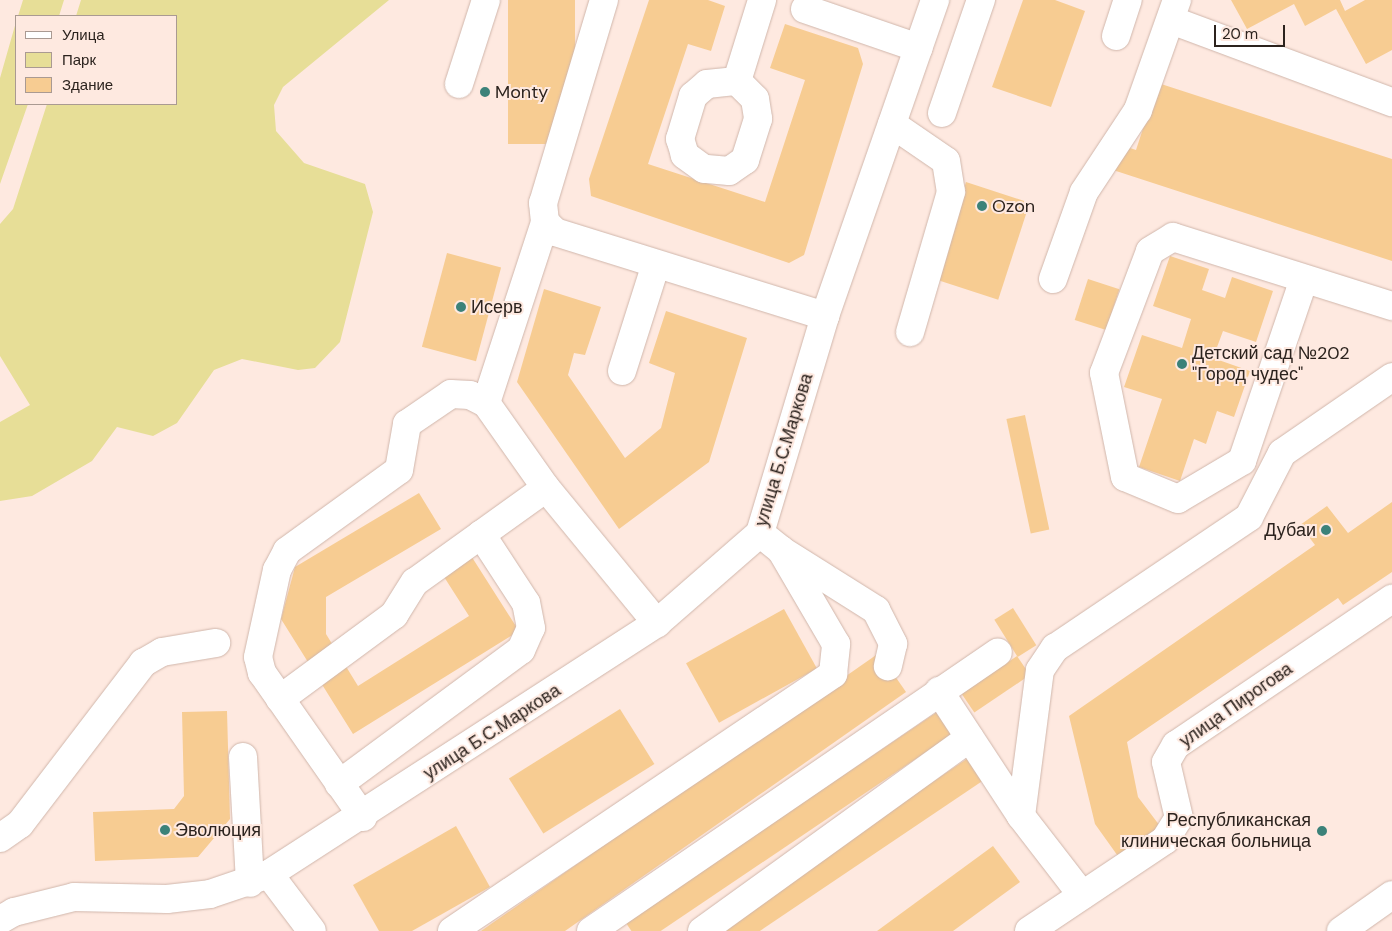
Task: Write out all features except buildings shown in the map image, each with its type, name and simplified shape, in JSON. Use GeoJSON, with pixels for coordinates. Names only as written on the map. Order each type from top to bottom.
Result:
{"type":"FeatureCollection","features":[{"type":"Feature","properties":{"kind":"street"},"geometry":{"type":"LineString","coordinates":[[459,84],[486,0]]}},
{"type":"Feature","properties":{"kind":"street"},"geometry":{"type":"LineString","coordinates":[[486,403],[545,222],[543,203],[604,0]]}},
{"type":"Feature","properties":{"kind":"street"},"geometry":{"type":"LineString","coordinates":[[737,81],[762,0]]}},
{"type":"Feature","properties":{"kind":"street","name":"улица Б.С.Маркова"},"geometry":{"type":"LineString","coordinates":[[259,878],[363,817],[657,623],[760,533],[825,316],[935,0]]}},
{"type":"Feature","properties":{"kind":"street"},"geometry":{"type":"LineString","coordinates":[[942,113],[981,0]]}},
{"type":"Feature","properties":{"kind":"street"},"geometry":{"type":"LineString","coordinates":[[1116,36],[1128,0]]}},
{"type":"Feature","properties":{"kind":"street"},"geometry":{"type":"LineString","coordinates":[[804,9],[918,48]]}},
{"type":"Feature","properties":{"kind":"street"},"geometry":{"type":"LineString","coordinates":[[1054,279],[1084,192],[1138,110],[1174,10],[1392,102]]}},
{"type":"Feature","properties":{"kind":"street"},"geometry":{"type":"LineString","coordinates":[[892,124],[946,161],[951,192],[910,332]]}},
{"type":"Feature","properties":{"kind":"street"},"geometry":{"type":"LineString","coordinates":[[545,222],[555,232],[825,316]]}},
{"type":"Feature","properties":{"kind":"street"},"geometry":{"type":"LineString","coordinates":[[1304,279],[1242,461],[1178,499],[1125,478],[1104,374],[1150,251],[1173,237],[1392,306]]}},
{"type":"Feature","properties":{"kind":"street"},"geometry":{"type":"LineString","coordinates":[[622,371],[656,264]]}},
{"type":"Feature","properties":{"kind":"street"},"geometry":{"type":"LineString","coordinates":[[1022,816],[1040,670],[1055,648],[1249,517],[1282,453],[1392,377]]}},
{"type":"Feature","properties":{"kind":"street"},"geometry":{"type":"LineString","coordinates":[[363,817],[262,673],[258,657],[276,570],[287,551],[398,470],[408,424],[451,394],[470,395],[486,403],[546,488],[657,623]]}},
{"type":"Feature","properties":{"kind":"street"},"geometry":{"type":"LineString","coordinates":[[280,699],[394,615],[415,582],[546,488]]}},
{"type":"Feature","properties":{"kind":"street"},"geometry":{"type":"LineString","coordinates":[[760,533],[781,550],[876,610],[893,644],[888,666]]}},
{"type":"Feature","properties":{"kind":"street"},"geometry":{"type":"LineString","coordinates":[[339,784],[521,650],[531,628],[526,603],[481,534]]}},
{"type":"Feature","properties":{"kind":"street"},"geometry":{"type":"LineString","coordinates":[[452,931],[833,674],[836,644],[781,550]]}},
{"type":"Feature","properties":{"kind":"street","name":"улица Пирогова"},"geometry":{"type":"LineString","coordinates":[[1029,931],[1166,840],[1179,818],[1166,762],[1176,745],[1392,599]]}},
{"type":"Feature","properties":{"kind":"street"},"geometry":{"type":"LineString","coordinates":[[0,838],[20,824],[143,663],[162,652],[216,643]]}},
{"type":"Feature","properties":{"kind":"street"},"geometry":{"type":"LineString","coordinates":[[590,931],[998,652]]}},
{"type":"Feature","properties":{"kind":"street"},"geometry":{"type":"LineString","coordinates":[[939,691],[1022,816],[1082,894]]}},
{"type":"Feature","properties":{"kind":"street"},"geometry":{"type":"LineString","coordinates":[[702,931],[970,738]]}},
{"type":"Feature","properties":{"kind":"street"},"geometry":{"type":"LineString","coordinates":[[243,757],[259,878],[312,931]]}},
{"type":"Feature","properties":{"kind":"street"},"geometry":{"type":"LineString","coordinates":[[0,920],[14,912],[74,897],[167,899],[259,878]]}},
{"type":"Feature","properties":{"kind":"street"},"geometry":{"type":"LineString","coordinates":[[1341,931],[1392,895]]}},
{"type":"Feature","properties":{"kind":"green space"},"geometry":{"type":"Polygon","coordinates":[[[23,0],[64,0],[59,15],[18,15],[23,0]]]}},
{"type":"Feature","properties":{"kind":"green space"},"geometry":{"type":"Polygon","coordinates":[[[81,0],[389,0],[283,87],[274,105],[276,131],[304,163],[365,184],[373,212],[340,342],[315,368],[298,370],[242,359],[214,370],[177,423],[153,436],[117,427],[92,461],[32,496],[0,501],[0,422],[30,405],[0,356],[0,224],[13,209],[47,105],[178,105],[178,15],[76,15],[81,0]]]}},
{"type":"Feature","properties":{"kind":"green space"},"geometry":{"type":"Polygon","coordinates":[[[15,26],[15,105],[28,105],[0,184],[0,78],[15,26]]]}},
{"type":"Feature","properties":{"kind":"place","name":"Monty"},"geometry":{"type":"Point","coordinates":[485,92]}},
{"type":"Feature","properties":{"kind":"place","name":"Ozon"},"geometry":{"type":"Point","coordinates":[982,206]}},
{"type":"Feature","properties":{"kind":"place","name":"Исерв"},"geometry":{"type":"Point","coordinates":[461,307]}},
{"type":"Feature","properties":{"kind":"place","name":"Детский сад №202 \"Город чудес\""},"geometry":{"type":"Point","coordinates":[1182,364]}},
{"type":"Feature","properties":{"kind":"place","name":"Дубаи"},"geometry":{"type":"Point","coordinates":[1326,530]}},
{"type":"Feature","properties":{"kind":"place","name":"Эволюция"},"geometry":{"type":"Point","coordinates":[165,830]}},
{"type":"Feature","properties":{"kind":"place","name":"Республиканская клиническая больница"},"geometry":{"type":"Point","coordinates":[1322,831]}}]}
